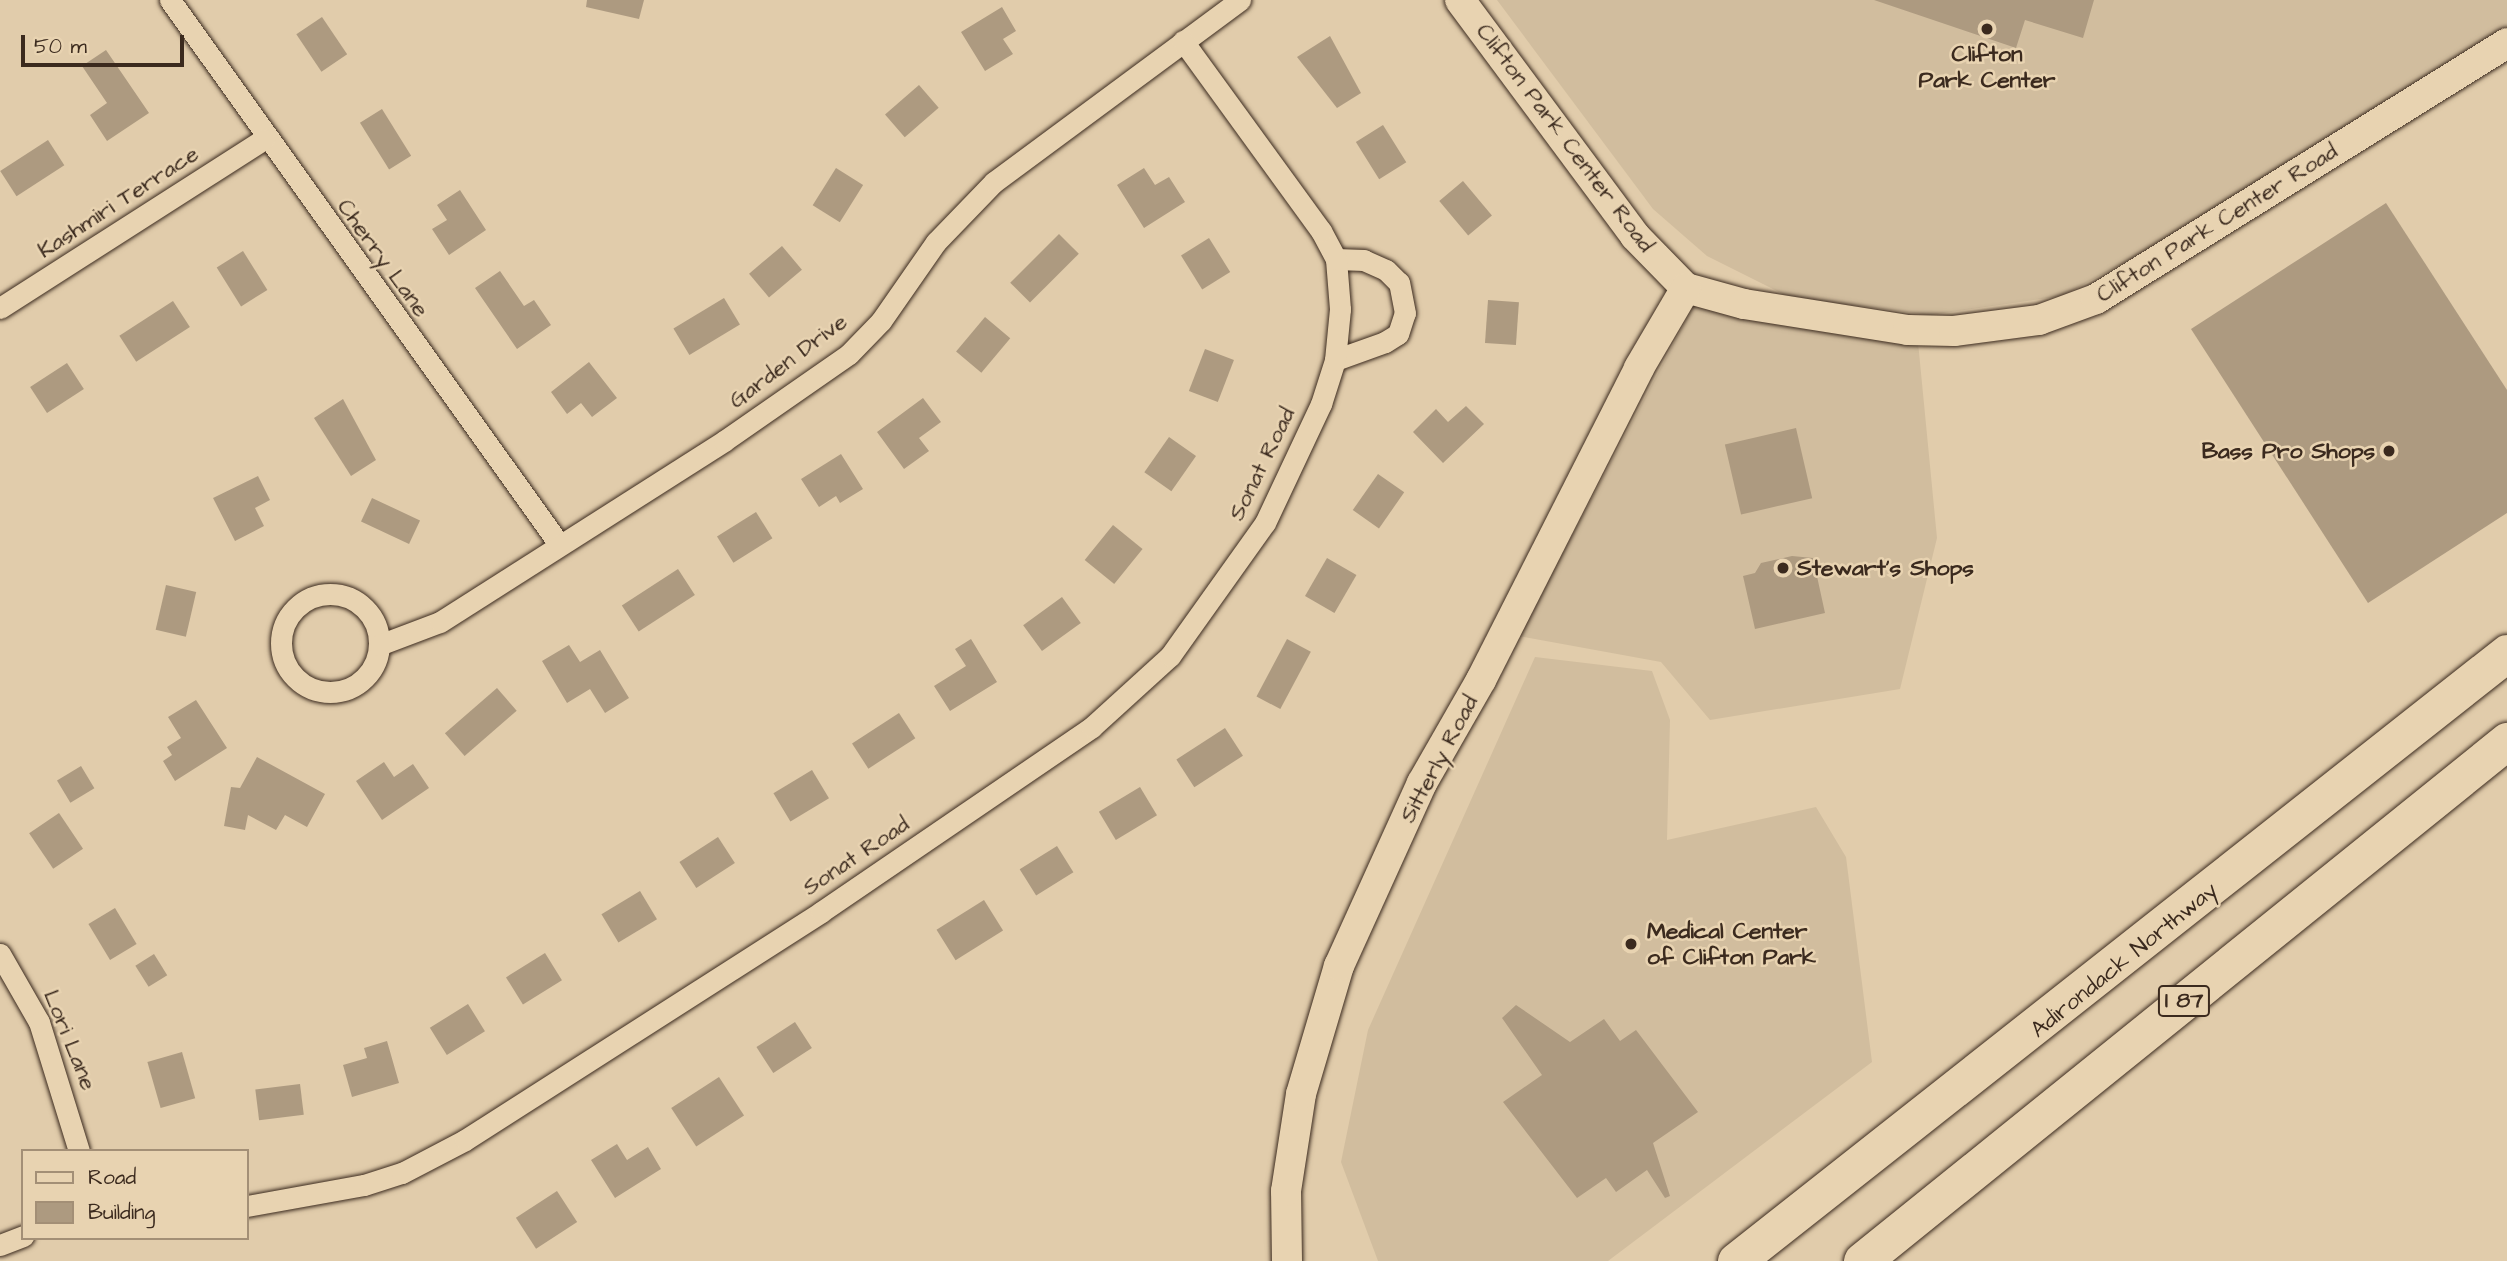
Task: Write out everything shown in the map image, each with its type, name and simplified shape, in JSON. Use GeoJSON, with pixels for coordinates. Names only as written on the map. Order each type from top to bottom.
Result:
{"type":"FeatureCollection","features":[{"type":"Feature","properties":{"kind":"highway","name":"Adirondack Northway"},"geometry":{"type":"LineString","coordinates":[[1736,1261],[2507,653]]}},
{"type":"Feature","properties":{"kind":"highway","name":"I 87"},"geometry":{"type":"LineString","coordinates":[[1862,1261],[2507,741]]}},
{"type":"Feature","properties":{"kind":"street","name":"Cherry Lane"},"geometry":{"type":"LineString","coordinates":[[170,0],[264,139],[559,544]]}},
{"type":"Feature","properties":{"kind":"street","name":"Garden Drive"},"geometry":{"type":"LineString","coordinates":[[379,645],[440,622],[724,441],[849,354],[881,321],[936,242],[994,182],[1240,0]]}},
{"type":"Feature","properties":{"kind":"street","name":"Clifton Park Center Road"},"geometry":{"type":"LineString","coordinates":[[1460,0],[1635,236],[1686,288],[1744,304],[1908,330],[1954,331],[2039,320],[2096,299],[2507,43]]}},
{"type":"Feature","properties":{"kind":"street"},"geometry":{"type":"LineString","coordinates":[[1183,41],[1336,258],[1364,260],[1386,270],[1399,283],[1405,313],[1398,334],[1385,342],[1335,360]]}},
{"type":"Feature","properties":{"kind":"street","name":"Kashmiri Terrace"},"geometry":{"type":"LineString","coordinates":[[0,309],[264,139]]}},
{"type":"Feature","properties":{"kind":"street","name":"Sonat Road"},"geometry":{"type":"LineString","coordinates":[[248,1206],[389,1177],[465,1140],[821,912],[1092,727],[1170,656],[1265,523],[1321,404],[1335,360],[1340,309],[1336,258]]}},
{"type":"Feature","properties":{"kind":"street","name":"Sitterly Road"},"geometry":{"type":"LineString","coordinates":[[1287,1261],[1286,1191],[1301,1094],[1339,966],[1422,783],[1482,680],[1639,368],[1686,288]]}},
{"type":"Feature","properties":{"kind":"street"},"geometry":{"type":"LineString","coordinates":[[329,593],[365,608],[379,645],[364,678],[330,692],[296,679],[283,658],[281,633],[303,601],[329,593]]}},
{"type":"Feature","properties":{"kind":"street","name":"Lori Lane"},"geometry":{"type":"LineString","coordinates":[[0,954],[48,1046],[78,1149]]}},
{"type":"Feature","properties":{"kind":"street"},"geometry":{"type":"LineString","coordinates":[[0,1245],[21,1237]]}},
{"type":"Feature","properties":{"kind":"shaded area","name":"Clifton Park Center"},"geometry":{"type":"Polygon","coordinates":[[[1497,0],[2507,0],[2507,28],[2197,223],[2062,296],[1930,315],[1789,297],[1707,256],[1653,209],[1497,0]]]}},
{"type":"Feature","properties":{"kind":"shaded area"},"geometry":{"type":"Polygon","coordinates":[[[1694,305],[1918,342],[1937,538],[1900,689],[1710,720],[1661,662],[1519,636],[1694,305]]]}},
{"type":"Feature","properties":{"kind":"shaded area","name":"Medical Center of Clifton Park"},"geometry":{"type":"Polygon","coordinates":[[[1535,657],[1652,671],[1670,720],[1667,840],[1816,807],[1846,857],[1872,1062],[1608,1261],[1378,1261],[1341,1162],[1368,1030],[1535,657]]]}},
{"type":"Feature","properties":{"kind":"building"},"geometry":{"type":"Polygon","coordinates":[[[587,0],[644,0],[639,19],[586,7],[587,0]]]}},
{"type":"Feature","properties":{"kind":"building","name":"Clifton Park Center"},"geometry":{"type":"Polygon","coordinates":[[[1874,0],[2094,0],[2083,38],[2025,20],[2016,48],[1874,0]]]}},
{"type":"Feature","properties":{"kind":"building"},"geometry":{"type":"Polygon","coordinates":[[[1002,7],[1016,31],[1003,39],[1013,54],[985,71],[961,32],[1002,7]]]}},
{"type":"Feature","properties":{"kind":"building"},"geometry":{"type":"Polygon","coordinates":[[[322,17],[347,54],[321,72],[296,34],[322,17]]]}},
{"type":"Feature","properties":{"kind":"building"},"geometry":{"type":"Polygon","coordinates":[[[1330,36],[1361,93],[1337,108],[1297,57],[1330,36]]]}},
{"type":"Feature","properties":{"kind":"building"},"geometry":{"type":"Polygon","coordinates":[[[106,50],[149,113],[107,141],[90,115],[107,103],[82,66],[106,50]]]}},
{"type":"Feature","properties":{"kind":"building"},"geometry":{"type":"Polygon","coordinates":[[[919,85],[939,108],[905,137],[885,115],[919,85]]]}},
{"type":"Feature","properties":{"kind":"building"},"geometry":{"type":"Polygon","coordinates":[[[382,109],[411,156],[389,169],[360,123],[382,109]]]}},
{"type":"Feature","properties":{"kind":"building"},"geometry":{"type":"Polygon","coordinates":[[[1383,125],[1406,162],[1379,179],[1356,142],[1383,125]]]}},
{"type":"Feature","properties":{"kind":"building"},"geometry":{"type":"Polygon","coordinates":[[[48,140],[64,165],[17,196],[0,171],[48,140]]]}},
{"type":"Feature","properties":{"kind":"building"},"geometry":{"type":"Polygon","coordinates":[[[836,168],[863,185],[840,222],[813,205],[836,168]]]}},
{"type":"Feature","properties":{"kind":"building"},"geometry":{"type":"Polygon","coordinates":[[[1144,168],[1155,185],[1169,177],[1185,202],[1144,228],[1117,185],[1144,168]]]}},
{"type":"Feature","properties":{"kind":"building"},"geometry":{"type":"Polygon","coordinates":[[[1463,181],[1492,215],[1468,235],[1439,201],[1463,181]]]}},
{"type":"Feature","properties":{"kind":"building"},"geometry":{"type":"Polygon","coordinates":[[[460,190],[486,230],[449,255],[432,229],[447,220],[437,205],[460,190]]]}},
{"type":"Feature","properties":{"kind":"building","name":"Bass Pro Shops"},"geometry":{"type":"Polygon","coordinates":[[[2386,203],[2507,390],[2507,513],[2368,603],[2191,329],[2386,203]]]}},
{"type":"Feature","properties":{"kind":"building"},"geometry":{"type":"Polygon","coordinates":[[[1059,234],[1079,254],[1030,303],[1010,283],[1059,234]]]}},
{"type":"Feature","properties":{"kind":"building"},"geometry":{"type":"Polygon","coordinates":[[[1209,238],[1230,272],[1202,289],[1181,255],[1209,238]]]}},
{"type":"Feature","properties":{"kind":"building"},"geometry":{"type":"Polygon","coordinates":[[[782,246],[802,270],[769,297],[749,274],[782,246]]]}},
{"type":"Feature","properties":{"kind":"building"},"geometry":{"type":"Polygon","coordinates":[[[243,251],[267,290],[241,306],[217,267],[243,251]]]}},
{"type":"Feature","properties":{"kind":"building"},"geometry":{"type":"Polygon","coordinates":[[[500,271],[524,306],[534,300],[551,325],[517,349],[475,288],[500,271]]]}},
{"type":"Feature","properties":{"kind":"building"},"geometry":{"type":"Polygon","coordinates":[[[724,298],[740,325],[689,355],[673,328],[724,298]]]}},
{"type":"Feature","properties":{"kind":"building"},"geometry":{"type":"Polygon","coordinates":[[[1488,300],[1519,302],[1516,345],[1485,343],[1488,300]]]}},
{"type":"Feature","properties":{"kind":"building"},"geometry":{"type":"Polygon","coordinates":[[[173,301],[190,327],[136,362],[119,336],[173,301]]]}},
{"type":"Feature","properties":{"kind":"building"},"geometry":{"type":"Polygon","coordinates":[[[985,317],[1010,338],[981,373],[956,351],[985,317]]]}},
{"type":"Feature","properties":{"kind":"building"},"geometry":{"type":"Polygon","coordinates":[[[1205,349],[1234,360],[1218,402],[1189,391],[1205,349]]]}},
{"type":"Feature","properties":{"kind":"building"},"geometry":{"type":"Polygon","coordinates":[[[589,362],[617,398],[592,417],[581,403],[567,414],[551,392],[589,362]]]}},
{"type":"Feature","properties":{"kind":"building"},"geometry":{"type":"Polygon","coordinates":[[[67,363],[84,389],[47,413],[30,387],[67,363]]]}},
{"type":"Feature","properties":{"kind":"building"},"geometry":{"type":"Polygon","coordinates":[[[923,398],[941,422],[919,438],[929,451],[904,469],[877,432],[923,398]]]}},
{"type":"Feature","properties":{"kind":"building"},"geometry":{"type":"Polygon","coordinates":[[[343,399],[376,460],[351,476],[314,418],[343,399]]]}},
{"type":"Feature","properties":{"kind":"building"},"geometry":{"type":"Polygon","coordinates":[[[1466,406],[1484,424],[1443,463],[1413,432],[1436,409],[1448,422],[1466,406]]]}},
{"type":"Feature","properties":{"kind":"building"},"geometry":{"type":"Polygon","coordinates":[[[1796,428],[1812,498],[1741,515],[1725,444],[1796,428]]]}},
{"type":"Feature","properties":{"kind":"building"},"geometry":{"type":"Polygon","coordinates":[[[1169,437],[1196,456],[1171,491],[1144,472],[1169,437]]]}},
{"type":"Feature","properties":{"kind":"building"},"geometry":{"type":"Polygon","coordinates":[[[841,454],[863,489],[840,503],[836,496],[819,507],[801,479],[841,454]]]}},
{"type":"Feature","properties":{"kind":"building"},"geometry":{"type":"Polygon","coordinates":[[[1378,474],[1404,492],[1379,528],[1353,510],[1378,474]]]}},
{"type":"Feature","properties":{"kind":"building"},"geometry":{"type":"Polygon","coordinates":[[[258,476],[270,500],[255,508],[264,526],[235,541],[213,498],[258,476]]]}},
{"type":"Feature","properties":{"kind":"building"},"geometry":{"type":"Polygon","coordinates":[[[372,498],[420,520],[409,544],[361,522],[372,498]]]}},
{"type":"Feature","properties":{"kind":"building"},"geometry":{"type":"Polygon","coordinates":[[[756,512],[772,538],[733,563],[717,536],[756,512]]]}},
{"type":"Feature","properties":{"kind":"building"},"geometry":{"type":"Polygon","coordinates":[[[1113,525],[1143,549],[1114,584],[1085,560],[1113,525]]]}},
{"type":"Feature","properties":{"kind":"building"},"geometry":{"type":"Polygon","coordinates":[[[1792,556],[1813,558],[1825,613],[1755,629],[1743,576],[1755,573],[1761,563],[1792,556]]]}},
{"type":"Feature","properties":{"kind":"building"},"geometry":{"type":"Polygon","coordinates":[[[1327,558],[1356,575],[1334,613],[1305,596],[1327,558]]]}},
{"type":"Feature","properties":{"kind":"building"},"geometry":{"type":"Polygon","coordinates":[[[678,569],[695,595],[639,631],[622,605],[678,569]]]}},
{"type":"Feature","properties":{"kind":"building"},"geometry":{"type":"Polygon","coordinates":[[[166,585],[196,592],[186,637],[156,630],[166,585]]]}},
{"type":"Feature","properties":{"kind":"building"},"geometry":{"type":"Polygon","coordinates":[[[1062,597],[1081,623],[1042,651],[1023,625],[1062,597]]]}},
{"type":"Feature","properties":{"kind":"building"},"geometry":{"type":"Polygon","coordinates":[[[971,639],[997,682],[950,711],[934,686],[966,666],[955,649],[971,639]]]}},
{"type":"Feature","properties":{"kind":"building"},"geometry":{"type":"Polygon","coordinates":[[[1287,639],[1311,652],[1280,709],[1256,696],[1287,639]]]}},
{"type":"Feature","properties":{"kind":"building"},"geometry":{"type":"Polygon","coordinates":[[[569,645],[580,662],[600,650],[629,698],[605,713],[590,689],[567,703],[542,661],[569,645]]]}},
{"type":"Feature","properties":{"kind":"building"},"geometry":{"type":"Polygon","coordinates":[[[497,688],[517,711],[465,756],[445,733],[497,688]]]}},
{"type":"Feature","properties":{"kind":"building"},"geometry":{"type":"Polygon","coordinates":[[[196,700],[227,748],[175,781],[163,761],[172,755],[167,747],[181,738],[168,717],[196,700]]]}},
{"type":"Feature","properties":{"kind":"building"},"geometry":{"type":"Polygon","coordinates":[[[899,713],[915,738],[868,769],[852,743],[899,713]]]}},
{"type":"Feature","properties":{"kind":"building"},"geometry":{"type":"Polygon","coordinates":[[[1225,728],[1243,756],[1194,787],[1176,760],[1225,728]]]}},
{"type":"Feature","properties":{"kind":"building"},"geometry":{"type":"Polygon","coordinates":[[[257,757],[325,794],[307,827],[285,815],[276,830],[248,815],[245,830],[224,826],[231,787],[240,788],[257,757]]]}},
{"type":"Feature","properties":{"kind":"building"},"geometry":{"type":"Polygon","coordinates":[[[384,762],[394,777],[413,764],[429,788],[382,820],[356,781],[384,762]]]}},
{"type":"Feature","properties":{"kind":"building"},"geometry":{"type":"Polygon","coordinates":[[[81,766],[94,788],[70,803],[57,780],[81,766]]]}},
{"type":"Feature","properties":{"kind":"building"},"geometry":{"type":"Polygon","coordinates":[[[812,770],[829,798],[790,821],[773,793],[812,770]]]}},
{"type":"Feature","properties":{"kind":"building"},"geometry":{"type":"Polygon","coordinates":[[[1140,787],[1157,815],[1116,840],[1099,812],[1140,787]]]}},
{"type":"Feature","properties":{"kind":"building"},"geometry":{"type":"Polygon","coordinates":[[[59,813],[83,849],[53,869],[29,833],[59,813]]]}},
{"type":"Feature","properties":{"kind":"building"},"geometry":{"type":"Polygon","coordinates":[[[718,837],[735,863],[696,888],[679,862],[718,837]]]}},
{"type":"Feature","properties":{"kind":"building"},"geometry":{"type":"Polygon","coordinates":[[[1057,846],[1073,872],[1036,896],[1020,869],[1057,846]]]}},
{"type":"Feature","properties":{"kind":"building"},"geometry":{"type":"Polygon","coordinates":[[[640,891],[657,919],[618,942],[601,914],[640,891]]]}},
{"type":"Feature","properties":{"kind":"building"},"geometry":{"type":"Polygon","coordinates":[[[984,900],[1003,931],[956,960],[937,930],[984,900]]]}},
{"type":"Feature","properties":{"kind":"building"},"geometry":{"type":"Polygon","coordinates":[[[115,908],[137,944],[110,960],[88,924],[115,908]]]}},
{"type":"Feature","properties":{"kind":"building"},"geometry":{"type":"Polygon","coordinates":[[[545,953],[562,980],[523,1005],[506,977],[545,953]]]}},
{"type":"Feature","properties":{"kind":"building"},"geometry":{"type":"Polygon","coordinates":[[[154,954],[167,975],[149,987],[135,966],[154,954]]]}},
{"type":"Feature","properties":{"kind":"building"},"geometry":{"type":"Polygon","coordinates":[[[468,1004],[485,1031],[447,1055],[430,1028],[468,1004]]]}},
{"type":"Feature","properties":{"kind":"building"},"geometry":{"type":"Polygon","coordinates":[[[1516,1005],[1570,1042],[1604,1019],[1620,1041],[1636,1030],[1698,1112],[1653,1143],[1670,1196],[1665,1198],[1647,1170],[1616,1192],[1606,1178],[1577,1198],[1503,1102],[1542,1075],[1502,1018],[1516,1005]]]}},
{"type":"Feature","properties":{"kind":"building"},"geometry":{"type":"Polygon","coordinates":[[[795,1022],[812,1048],[773,1073],[756,1047],[795,1022]]]}},
{"type":"Feature","properties":{"kind":"building"},"geometry":{"type":"Polygon","coordinates":[[[387,1041],[399,1083],[352,1097],[343,1065],[367,1058],[364,1048],[387,1041]]]}},
{"type":"Feature","properties":{"kind":"building"},"geometry":{"type":"Polygon","coordinates":[[[182,1052],[195,1098],[161,1108],[147,1062],[182,1052]]]}},
{"type":"Feature","properties":{"kind":"building"},"geometry":{"type":"Polygon","coordinates":[[[719,1077],[744,1116],[696,1147],[671,1108],[719,1077]]]}},
{"type":"Feature","properties":{"kind":"building"},"geometry":{"type":"Polygon","coordinates":[[[300,1084],[304,1115],[259,1120],[255,1089],[300,1084]]]}},
{"type":"Feature","properties":{"kind":"building"},"geometry":{"type":"Polygon","coordinates":[[[617,1144],[627,1160],[648,1147],[661,1169],[615,1198],[591,1160],[617,1144]]]}},
{"type":"Feature","properties":{"kind":"building"},"geometry":{"type":"Polygon","coordinates":[[[557,1191],[577,1222],[536,1249],[516,1218],[557,1191]]]}},
{"type":"Feature","properties":{"kind":"place","name":"Clifton Park Center"},"geometry":{"type":"Point","coordinates":[1987,29]}},
{"type":"Feature","properties":{"kind":"place","name":"Bass Pro Shops"},"geometry":{"type":"Point","coordinates":[2389,451]}},
{"type":"Feature","properties":{"kind":"place","name":"Stewart's Shops"},"geometry":{"type":"Point","coordinates":[1783,568]}},
{"type":"Feature","properties":{"kind":"place","name":"Medical Center of Clifton Park"},"geometry":{"type":"Point","coordinates":[1631,944]}}]}
